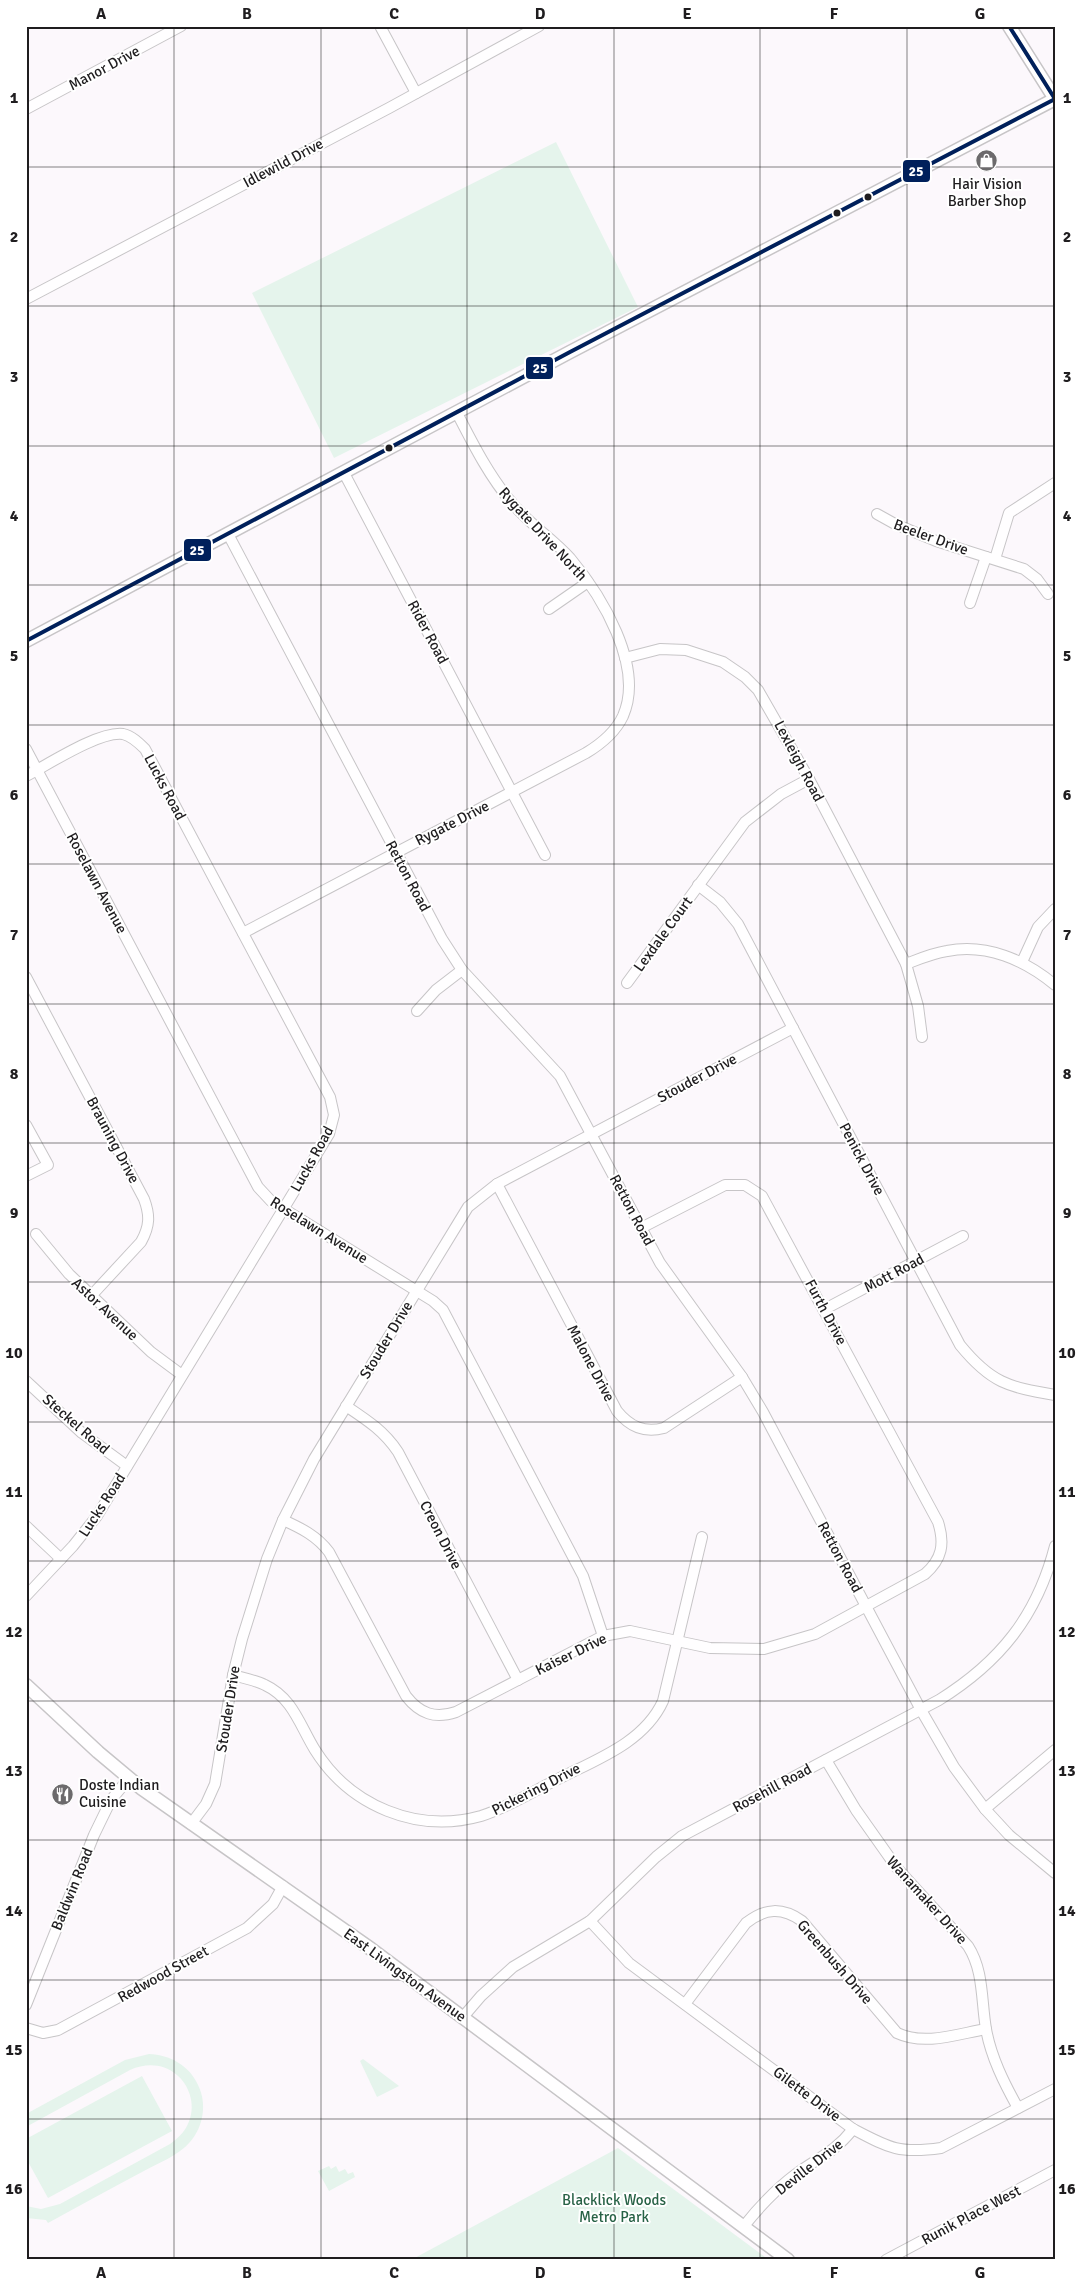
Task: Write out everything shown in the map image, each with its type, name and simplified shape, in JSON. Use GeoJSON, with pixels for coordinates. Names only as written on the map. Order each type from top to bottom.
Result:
{"type":"FeatureCollection","features":[{"type":"Feature","properties":{"kind":"main road"},"geometry":{"type":"LineString","coordinates":[[26,641],[1055,99],[1051,83],[1008,26]]}},
{"type":"Feature","properties":{"kind":"main road","name":"East Livingston Avenue"},"geometry":{"type":"LineString","coordinates":[[26,1685],[128,1778],[191,1824],[283,1886],[463,2017],[788,2260]]}},
{"type":"Feature","properties":{"kind":"street","name":"Manor Drive"},"geometry":{"type":"LineString","coordinates":[[26,109],[181,26]]}},
{"type":"Feature","properties":{"kind":"street"},"geometry":{"type":"LineString","coordinates":[[380,26],[416,93]]}},
{"type":"Feature","properties":{"kind":"street","name":"Idlewild Drive"},"geometry":{"type":"LineString","coordinates":[[26,299],[539,26]]}},
{"type":"Feature","properties":{"kind":"street","name":"Rygate Drive North"},"geometry":{"type":"LineString","coordinates":[[457,413],[481,459],[506,496],[526,518],[569,558],[601,600],[613,622],[625,658],[628,687],[623,715]]}},
{"type":"Feature","properties":{"kind":"street","name":"Rider Road"},"geometry":{"type":"LineString","coordinates":[[344,473],[544,855]]}},
{"type":"Feature","properties":{"kind":"street","name":"Beeler Drive"},"geometry":{"type":"LineString","coordinates":[[970,602],[1009,513],[1055,482]]}},
{"type":"Feature","properties":{"kind":"street","name":"Beeler Drive"},"geometry":{"type":"LineString","coordinates":[[877,514],[908,530],[1032,573],[1048,594]]}},
{"type":"Feature","properties":{"kind":"street","name":"Retton Road"},"geometry":{"type":"LineString","coordinates":[[228,534],[442,939],[462,970],[556,1071],[673,1284],[742,1377],[763,1412],[921,1710],[954,1767],[985,1809],[1009,1835],[1055,1873]]}},
{"type":"Feature","properties":{"kind":"street"},"geometry":{"type":"LineString","coordinates":[[549,609],[588,582]]}},
{"type":"Feature","properties":{"kind":"street","name":"Lexleigh Road"},"geometry":{"type":"LineString","coordinates":[[625,658],[660,648],[686,650],[712,657],[734,669],[758,690],[809,779],[906,964],[918,1006],[922,1037]]}},
{"type":"Feature","properties":{"kind":"street","name":"Rygate Drive"},"geometry":{"type":"LineString","coordinates":[[244,933],[598,746],[608,738],[623,715]]}},
{"type":"Feature","properties":{"kind":"street","name":"Lucks Road"},"geometry":{"type":"LineString","coordinates":[[26,1596],[86,1532],[330,1134],[334,1115],[330,1097],[149,754],[135,740],[122,734],[103,736],[37,770]]}},
{"type":"Feature","properties":{"kind":"street","name":"Roselawn Avenue"},"geometry":{"type":"LineString","coordinates":[[26,749],[258,1187],[271,1201],[438,1305],[448,1318],[579,1568],[603,1636]]}},
{"type":"Feature","properties":{"kind":"street"},"geometry":{"type":"LineString","coordinates":[[26,776],[37,770]]}},
{"type":"Feature","properties":{"kind":"street","name":"Lexdale Court"},"geometry":{"type":"LineString","coordinates":[[627,983],[745,822],[781,794],[809,779]]}},
{"type":"Feature","properties":{"kind":"street","name":"Penick Drive"},"geometry":{"type":"LineString","coordinates":[[698,885],[729,911],[793,1028],[960,1345],[985,1373],[1018,1389],[1055,1396]]}},
{"type":"Feature","properties":{"kind":"street"},"geometry":{"type":"LineString","coordinates":[[1022,962],[1038,927],[1055,909]]}},
{"type":"Feature","properties":{"kind":"street"},"geometry":{"type":"LineString","coordinates":[[906,964],[947,950],[962,949],[993,952],[1022,962],[1055,985]]}},
{"type":"Feature","properties":{"kind":"street"},"geometry":{"type":"LineString","coordinates":[[417,1011],[436,990],[462,970]]}},
{"type":"Feature","properties":{"kind":"street","name":"Brauning Drive"},"geometry":{"type":"LineString","coordinates":[[26,977],[148,1209],[149,1221],[147,1232],[141,1242],[91,1296]]}},
{"type":"Feature","properties":{"kind":"street","name":"Stouder Drive"},"geometry":{"type":"LineString","coordinates":[[191,1824],[212,1794],[218,1773],[232,1675],[252,1600],[283,1520],[314,1459],[468,1208],[476,1198],[497,1184],[793,1028]]}},
{"type":"Feature","properties":{"kind":"street"},"geometry":{"type":"LineString","coordinates":[[26,1125],[48,1165],[26,1176]]}},
{"type":"Feature","properties":{"kind":"street","name":"Malone Drive"},"geometry":{"type":"LineString","coordinates":[[497,1184],[617,1411],[632,1426],[648,1430],[664,1428],[742,1377]]}},
{"type":"Feature","properties":{"kind":"street","name":"Furth Drive"},"geometry":{"type":"LineString","coordinates":[[641,1228],[715,1189],[731,1185],[745,1185],[762,1196],[768,1203],[938,1522],[942,1537],[942,1552]]}},
{"type":"Feature","properties":{"kind":"street","name":"Astor Avenue"},"geometry":{"type":"LineString","coordinates":[[36,1234],[55,1260],[91,1296],[151,1352],[182,1375]]}},
{"type":"Feature","properties":{"kind":"street","name":"Mott Road"},"geometry":{"type":"LineString","coordinates":[[825,1309],[962,1236]]}},
{"type":"Feature","properties":{"kind":"street","name":"Steckel Road"},"geometry":{"type":"LineString","coordinates":[[26,1380],[82,1433],[127,1466]]}},
{"type":"Feature","properties":{"kind":"street","name":"Creon Drive"},"geometry":{"type":"LineString","coordinates":[[346,1406],[375,1425],[398,1452],[518,1680]]}},
{"type":"Feature","properties":{"kind":"street","name":"Kaiser Drive"},"geometry":{"type":"LineString","coordinates":[[283,1520],[308,1532],[321,1542],[329,1552],[406,1696],[419,1710],[438,1716],[456,1712],[603,1636],[630,1631],[710,1648],[764,1649],[815,1634],[925,1574],[936,1565],[942,1552]]}},
{"type":"Feature","properties":{"kind":"street"},"geometry":{"type":"LineString","coordinates":[[26,1526],[61,1559]]}},
{"type":"Feature","properties":{"kind":"street","name":"Pickering Drive"},"geometry":{"type":"LineString","coordinates":[[232,1675],[265,1685],[280,1695],[290,1705],[314,1749],[326,1765],[360,1798],[383,1810],[407,1818],[433,1822],[457,1821],[482,1816],[505,1806],[640,1733],[658,1713],[663,1701],[702,1536]]}},
{"type":"Feature","properties":{"kind":"street","name":"Rosehill Road"},"geometry":{"type":"LineString","coordinates":[[463,2017],[481,1996],[514,1967],[590,1921],[656,1857],[682,1836],[921,1710],[972,1678],[1007,1643],[1042,1587],[1055,1546]]}},
{"type":"Feature","properties":{"kind":"street"},"geometry":{"type":"LineString","coordinates":[[985,1809],[1055,1750]]}},
{"type":"Feature","properties":{"kind":"street","name":"Wanamaker Drive"},"geometry":{"type":"LineString","coordinates":[[826,1760],[856,1810],[897,1868],[971,1950],[978,1963],[986,2029],[997,2065],[1018,2108]]}},
{"type":"Feature","properties":{"kind":"street","name":"Baldwin Road"},"geometry":{"type":"LineString","coordinates":[[26,2005],[96,1828],[111,1800],[128,1778]]}},
{"type":"Feature","properties":{"kind":"street","name":"Redwood Street"},"geometry":{"type":"LineString","coordinates":[[26,2028],[48,2034],[58,2030],[247,1928],[270,1908],[283,1886]]}},
{"type":"Feature","properties":{"kind":"street","name":"Greenbush Drive"},"geometry":{"type":"LineString","coordinates":[[686,2004],[746,1923],[754,1916],[774,1910],[793,1915],[802,1921],[897,2033],[918,2040],[986,2029]]}},
{"type":"Feature","properties":{"kind":"street","name":"Gilette Drive"},"geometry":{"type":"LineString","coordinates":[[590,1921],[629,1963],[853,2129],[885,2146],[922,2151],[941,2148],[1055,2089]]}},
{"type":"Feature","properties":{"kind":"street","name":"Deville Drive"},"geometry":{"type":"LineString","coordinates":[[744,2226],[785,2182],[835,2149],[853,2129]]}},
{"type":"Feature","properties":{"kind":"street","name":"Runik Place West"},"geometry":{"type":"LineString","coordinates":[[886,2260],[1055,2170]]}},
{"type":"Feature","properties":{"kind":"green space"},"geometry":{"type":"Polygon","coordinates":[[[556,142],[638,307],[334,458],[252,293],[556,142]]]}},
{"type":"Feature","properties":{"kind":"green space"},"geometry":{"type":"Polygon","coordinates":[[[149,2054],[164,2056],[178,2062],[190,2072],[198,2085],[203,2099],[203,2114],[195,2136],[174,2155],[48,2223],[46,2220],[26,2218],[26,2206],[41,2209],[60,2204],[170,2144],[184,2131],[191,2117],[191,2101],[187,2087],[177,2075],[164,2068],[148,2065],[130,2070],[26,2127],[26,2114],[125,2060],[149,2054]]]}},
{"type":"Feature","properties":{"kind":"green space"},"geometry":{"type":"Polygon","coordinates":[[[363,2059],[399,2086],[377,2097],[360,2061],[363,2059]]]}},
{"type":"Feature","properties":{"kind":"green space"},"geometry":{"type":"Polygon","coordinates":[[[142,2076],[172,2131],[48,2198],[26,2158],[26,2139],[142,2076]]]}},
{"type":"Feature","properties":{"kind":"green space","name":"Blacklick Woods Metro Park"},"geometry":{"type":"Polygon","coordinates":[[[618,2148],[769,2260],[411,2260],[618,2148]]]}},
{"type":"Feature","properties":{"kind":"green space"},"geometry":{"type":"Polygon","coordinates":[[[329,2166],[331,2169],[336,2166],[339,2172],[345,2169],[348,2174],[353,2172],[355,2177],[329,2191],[318,2171],[329,2166]]]}},
{"type":"Feature","properties":{"kind":"transit line","name":"25"},"geometry":{"type":"LineString","coordinates":[[1009,26],[1055,99]]}},
{"type":"Feature","properties":{"kind":"transit line","name":"25"},"geometry":{"type":"LineString","coordinates":[[26,641],[570,352],[1055,99]]}},
{"type":"Feature","properties":{"kind":"place","name":"Hair Vision Barber Shop"},"geometry":{"type":"Point","coordinates":[987,161]}},
{"type":"Feature","properties":{"kind":"place","name":"Doste Indian Cuisine"},"geometry":{"type":"Point","coordinates":[63,1794]}}]}
